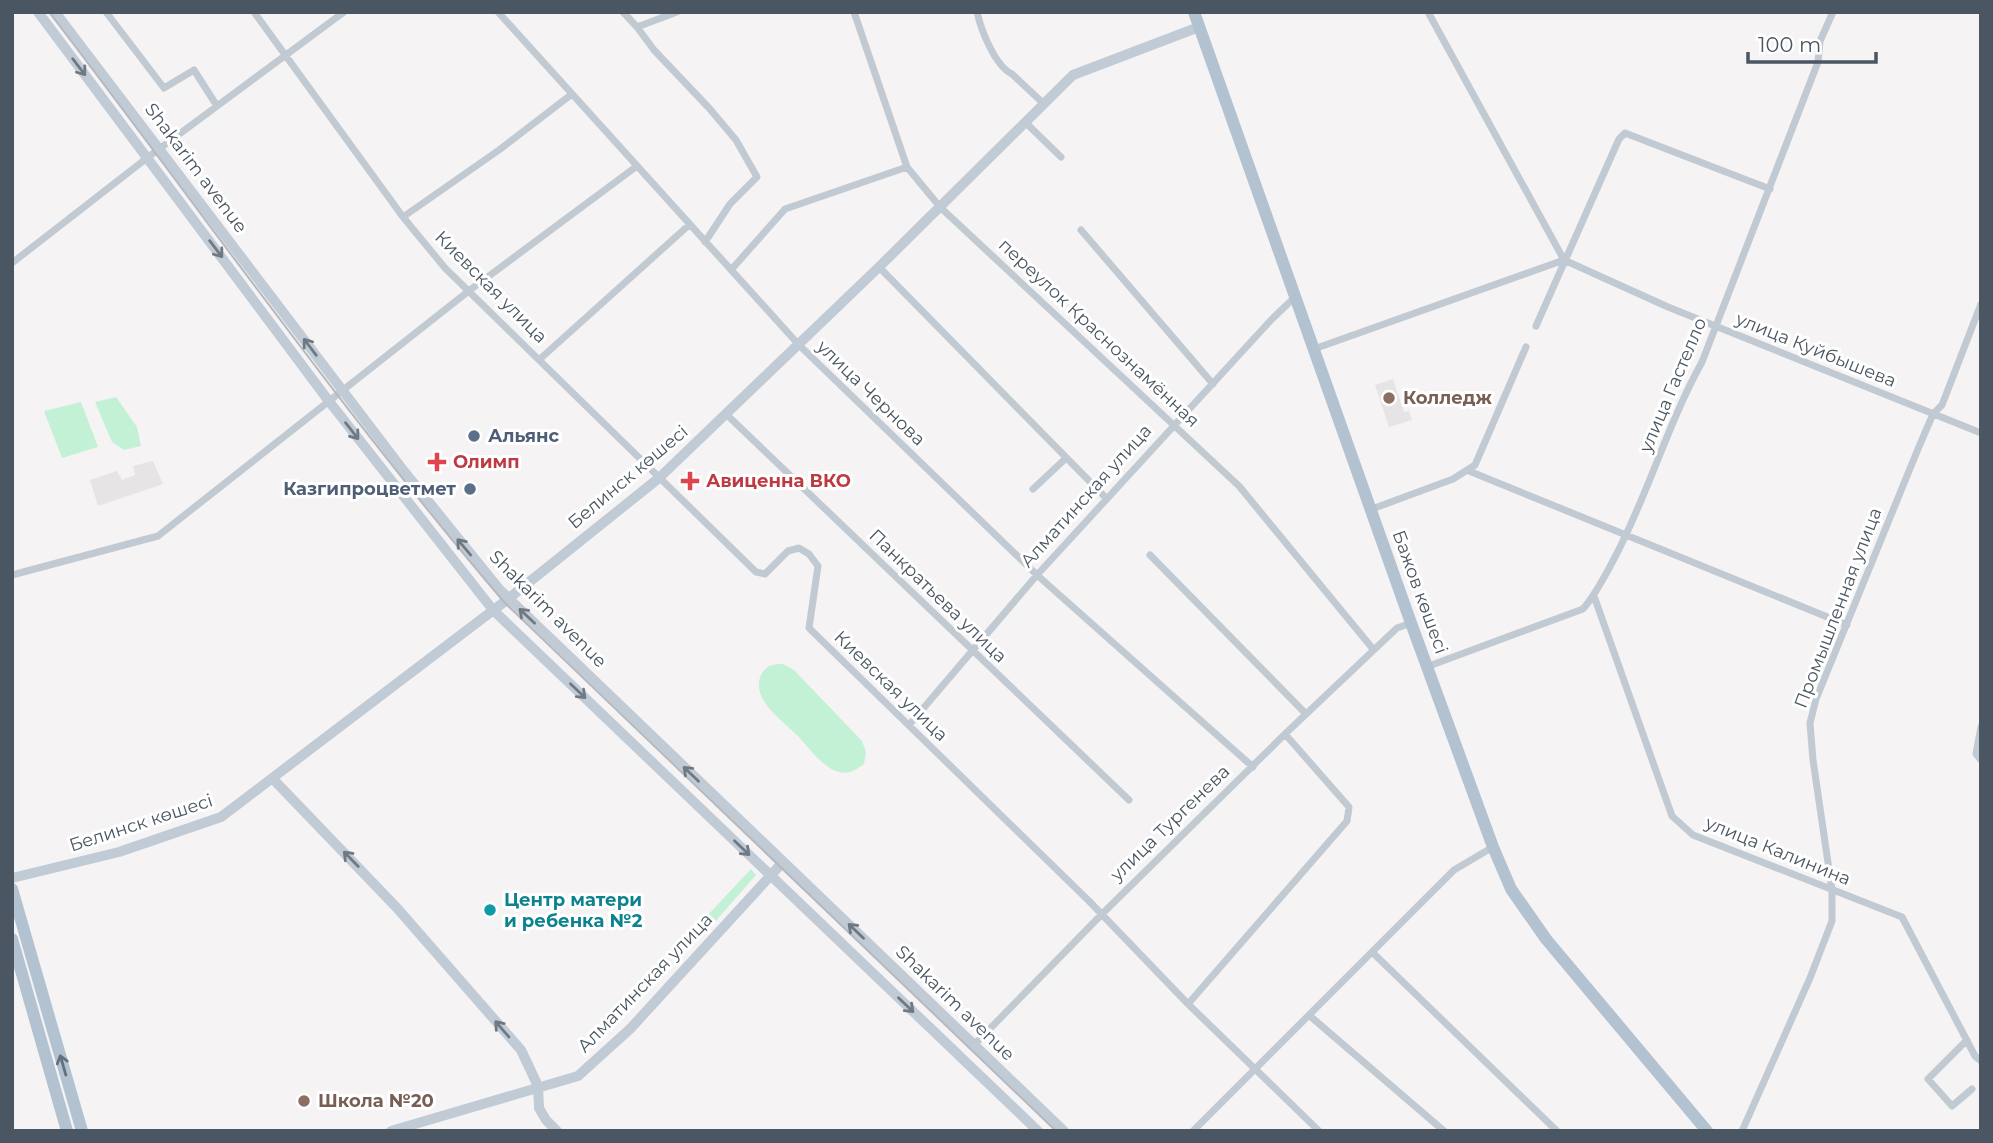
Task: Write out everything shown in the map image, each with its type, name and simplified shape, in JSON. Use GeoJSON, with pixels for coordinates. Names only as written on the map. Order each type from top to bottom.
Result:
{"type":"FeatureCollection","features":[{"type":"Feature","properties":{"kind":"main road","name":"Shakarim avenue"},"geometry":{"type":"LineString","coordinates":[[38,12],[328,400],[493,610],[1038,1131]]}},
{"type":"Feature","properties":{"kind":"main road","name":"Shakarim avenue"},"geometry":{"type":"LineString","coordinates":[[55,12],[341,390],[448,528],[508,598],[1064,1131]]}},
{"type":"Feature","properties":{"kind":"main road","name":"Бажов көшесі"},"geometry":{"type":"LineString","coordinates":[[1195,12],[1411,623],[1511,889],[1534,923],[1700,1128]]}},
{"type":"Feature","properties":{"kind":"main road","name":"Белинск көшесі"},"geometry":{"type":"LineString","coordinates":[[12,878],[119,852],[221,817],[493,610],[659,478],[879,268],[1073,75],[1199,27]]}},
{"type":"Feature","properties":{"kind":"main road"},"geometry":{"type":"LineString","coordinates":[[274,779],[397,908],[521,1051],[538,1086],[540,1108],[546,1120],[557,1131]]}},
{"type":"Feature","properties":{"kind":"main road","name":"Алматинская улица"},"geometry":{"type":"LineString","coordinates":[[391,1131],[578,1076],[629,1029],[783,862]]}},
{"type":"Feature","properties":{"kind":"main road"},"geometry":{"type":"LineString","coordinates":[[12,889],[82,1131]]}},
{"type":"Feature","properties":{"kind":"main road"},"geometry":{"type":"LineString","coordinates":[[12,939],[67,1131]]}},
{"type":"Feature","properties":{"kind":"main road","name":"улица Тургенева"},"geometry":{"type":"LineString","coordinates":[[961,1058],[974,1045]]}},
{"type":"Feature","properties":{"kind":"street"},"geometry":{"type":"LineString","coordinates":[[106,12],[164,88],[194,70],[217,106]]}},
{"type":"Feature","properties":{"kind":"street","name":"Киевская улица"},"geometry":{"type":"LineString","coordinates":[[254,12],[403,217],[446,268],[756,572],[765,574],[788,551],[799,548],[809,554],[818,566],[809,628],[1080,892],[1188,1004],[1319,1131]]}},
{"type":"Feature","properties":{"kind":"street"},"geometry":{"type":"LineString","coordinates":[[12,263],[147,158],[344,12]]}},
{"type":"Feature","properties":{"kind":"street","name":"улица Чернова"},"geometry":{"type":"LineString","coordinates":[[498,12],[799,345],[1037,575],[1253,767]]}},
{"type":"Feature","properties":{"kind":"street"},"geometry":{"type":"LineString","coordinates":[[623,12],[736,140],[757,177],[730,204],[705,242]]}},
{"type":"Feature","properties":{"kind":"street"},"geometry":{"type":"LineString","coordinates":[[638,27],[677,12]]}},
{"type":"Feature","properties":{"kind":"street","name":"переулок Краснознамённая"},"geometry":{"type":"LineString","coordinates":[[854,12],[908,167],[940,207],[1239,486],[1373,649]]}},
{"type":"Feature","properties":{"kind":"street"},"geometry":{"type":"LineString","coordinates":[[977,12],[991,49],[1007,72],[1044,104]]}},
{"type":"Feature","properties":{"kind":"street"},"geometry":{"type":"LineString","coordinates":[[1428,12],[1564,260]]}},
{"type":"Feature","properties":{"kind":"street","name":"улица Гастелло"},"geometry":{"type":"LineString","coordinates":[[1429,666],[1583,609],[1594,596],[1627,535],[1684,394],[1702,362],[1818,62],[1820,41],[1833,12]]}},
{"type":"Feature","properties":{"kind":"street"},"geometry":{"type":"LineString","coordinates":[[403,217],[499,150],[572,94]]}},
{"type":"Feature","properties":{"kind":"street"},"geometry":{"type":"LineString","coordinates":[[1026,123],[1061,157]]}},
{"type":"Feature","properties":{"kind":"street"},"geometry":{"type":"LineString","coordinates":[[1535,326],[1619,139],[1625,133],[1770,189]]}},
{"type":"Feature","properties":{"kind":"street"},"geometry":{"type":"LineString","coordinates":[[12,575],[158,536],[470,290],[637,166]]}},
{"type":"Feature","properties":{"kind":"street"},"geometry":{"type":"LineString","coordinates":[[731,270],[785,209],[908,167]]}},
{"type":"Feature","properties":{"kind":"street"},"geometry":{"type":"LineString","coordinates":[[540,359],[689,225]]}},
{"type":"Feature","properties":{"kind":"street"},"geometry":{"type":"LineString","coordinates":[[1081,230],[1213,384]]}},
{"type":"Feature","properties":{"kind":"street"},"geometry":{"type":"LineString","coordinates":[[1314,349],[1564,260]]}},
{"type":"Feature","properties":{"kind":"street","name":"улица Куйбышева"},"geometry":{"type":"LineString","coordinates":[[1564,260],[1668,307],[1981,433]]}},
{"type":"Feature","properties":{"kind":"street"},"geometry":{"type":"LineString","coordinates":[[879,268],[1107,499]]}},
{"type":"Feature","properties":{"kind":"street","name":"Алматинская улица"},"geometry":{"type":"LineString","coordinates":[[909,725],[1037,575],[1270,320],[1295,297]]}},
{"type":"Feature","properties":{"kind":"street","name":"Промышленная улица"},"geometry":{"type":"LineString","coordinates":[[1742,1131],[1810,978],[1832,921],[1832,890],[1810,723],[1816,699],[1933,414],[1942,405],[1981,304]]}},
{"type":"Feature","properties":{"kind":"street"},"geometry":{"type":"LineString","coordinates":[[1372,509],[1469,471],[1475,466],[1526,347]]}},
{"type":"Feature","properties":{"kind":"street","name":"Панкратьева улица"},"geometry":{"type":"LineString","coordinates":[[726,414],[1129,800]]}},
{"type":"Feature","properties":{"kind":"street"},"geometry":{"type":"LineString","coordinates":[[1033,489],[1065,459]]}},
{"type":"Feature","properties":{"kind":"street"},"geometry":{"type":"LineString","coordinates":[[1469,471],[1847,625]]}},
{"type":"Feature","properties":{"kind":"street"},"geometry":{"type":"LineString","coordinates":[[1150,555],[1306,714]]}},
{"type":"Feature","properties":{"kind":"street","name":"улица Калинина"},"geometry":{"type":"LineString","coordinates":[[1594,596],[1672,816],[1693,835],[1902,917],[1981,1062]]}},
{"type":"Feature","properties":{"kind":"street","name":"улица Тургенева"},"geometry":{"type":"LineString","coordinates":[[974,1045],[1101,915],[1373,649],[1397,628],[1411,623]]}},
{"type":"Feature","properties":{"kind":"street"},"geometry":{"type":"LineString","coordinates":[[1979,757],[1981,727]]}},
{"type":"Feature","properties":{"kind":"street"},"geometry":{"type":"LineString","coordinates":[[1188,1004],[1347,821],[1349,807],[1285,734]]}},
{"type":"Feature","properties":{"kind":"street"},"geometry":{"type":"LineString","coordinates":[[1193,1131],[1454,870],[1493,847]]}},
{"type":"Feature","properties":{"kind":"street"},"geometry":{"type":"LineString","coordinates":[[1372,952],[1557,1131]]}},
{"type":"Feature","properties":{"kind":"street"},"geometry":{"type":"LineString","coordinates":[[1310,1016],[1444,1131]]}},
{"type":"Feature","properties":{"kind":"street"},"geometry":{"type":"LineString","coordinates":[[1967,1040],[1928,1079],[1952,1105],[1972,1089]]}},
{"type":"Feature","properties":{"kind":"shaded area","name":"Колледж"},"geometry":{"type":"Polygon","coordinates":[[[1393,379],[1404,412],[1409,411],[1412,420],[1389,427],[1375,385],[1393,379]]]}},
{"type":"Feature","properties":{"kind":"shaded area"},"geometry":{"type":"Polygon","coordinates":[[[153,461],[163,484],[98,506],[90,480],[117,471],[122,480],[135,475],[133,466],[153,461]]]}},
{"type":"Feature","properties":{"kind":"green space"},"geometry":{"type":"Polygon","coordinates":[[[116,397],[137,427],[141,446],[124,450],[112,442],[95,402],[116,397]]]}},
{"type":"Feature","properties":{"kind":"green space"},"geometry":{"type":"Polygon","coordinates":[[[81,402],[98,447],[62,458],[44,411],[81,402]]]}},
{"type":"Feature","properties":{"kind":"green space"},"geometry":{"type":"Polygon","coordinates":[[[783,664],[794,670],[862,741],[866,752],[864,764],[856,770],[843,773],[827,766],[764,701],[760,693],[761,675],[770,666],[783,664]]]}},
{"type":"Feature","properties":{"kind":"green space"},"geometry":{"type":"Polygon","coordinates":[[[751,869],[756,875],[713,924],[705,918],[751,869]]]}},
{"type":"Feature","properties":{"kind":"tram line"},"geometry":{"type":"LineString","coordinates":[[49,12],[386,458],[504,602],[1056,1131]]}},
{"type":"Feature","properties":{"kind":"place","name":"Колледж"},"geometry":{"type":"Point","coordinates":[1389,398]}},
{"type":"Feature","properties":{"kind":"place","name":"Альянс"},"geometry":{"type":"Point","coordinates":[474,436]}},
{"type":"Feature","properties":{"kind":"place","name":"Олимп"},"geometry":{"type":"Point","coordinates":[437,462]}},
{"type":"Feature","properties":{"kind":"place","name":"Авиценна ВКО"},"geometry":{"type":"Point","coordinates":[690,481]}},
{"type":"Feature","properties":{"kind":"place","name":"Казгипроцветмет"},"geometry":{"type":"Point","coordinates":[470,489]}},
{"type":"Feature","properties":{"kind":"place","name":"Центр матери и ребенка №2"},"geometry":{"type":"Point","coordinates":[490,910]}},
{"type":"Feature","properties":{"kind":"place","name":"Школа №20"},"geometry":{"type":"Point","coordinates":[304,1101]}}]}
